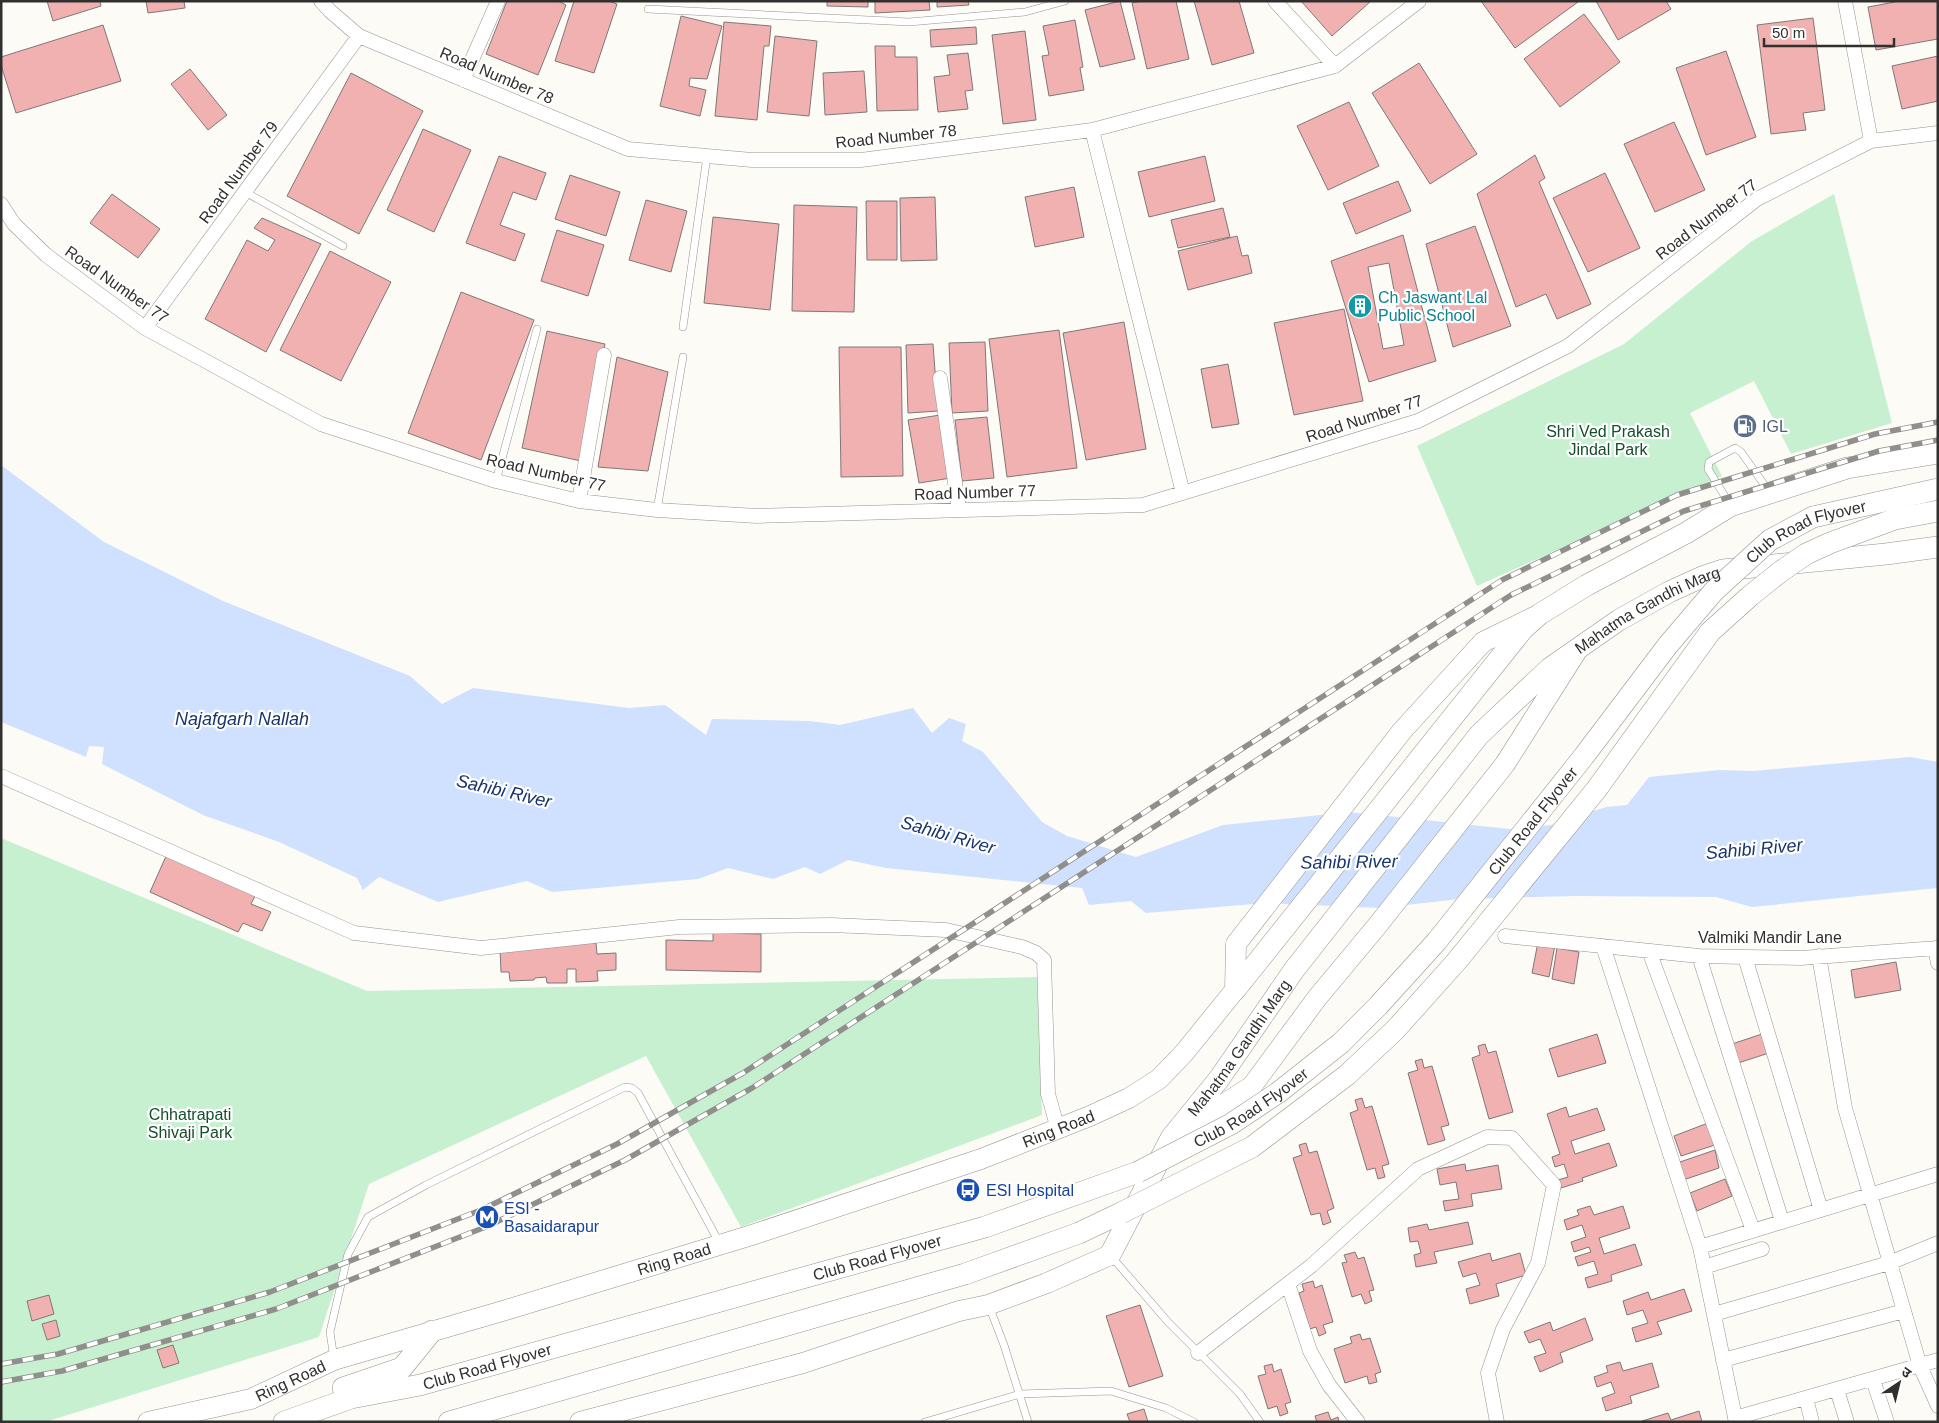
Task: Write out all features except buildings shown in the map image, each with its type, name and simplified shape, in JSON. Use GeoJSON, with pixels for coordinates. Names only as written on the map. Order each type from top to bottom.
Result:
{"type":"FeatureCollection","features":[{"type":"Feature","properties":{"kind":"main road"},"geometry":{"type":"LineString","coordinates":[[1235,990],[1236,944],[1402,731],[1483,642],[1540,614],[1587,585],[1686,533],[1730,506],[1847,468],[1938,453]]}},
{"type":"Feature","properties":{"kind":"main road","name":"Club Road Flyover"},"geometry":{"type":"LineString","coordinates":[[283,1422],[351,1398],[420,1385],[985,1227],[1138,1172],[1232,1124],[1279,1092],[1341,1044],[1378,1006],[1437,941],[1584,756],[1668,645],[1714,591],[1763,546],[1770,540],[1813,517],[1938,490]]}},
{"type":"Feature","properties":{"kind":"main road","name":"Club Road Flyover"},"geometry":{"type":"LineString","coordinates":[[449,1422],[965,1274],[1079,1233],[1252,1147],[1347,1075],[1395,1030],[1456,962],[1596,790],[1710,632],[1780,572],[1806,554],[1895,519],[1938,511]]}},
{"type":"Feature","properties":{"kind":"main road","name":"Mahatma Gandhi Marg"},"geometry":{"type":"LineString","coordinates":[[1110,1255],[1171,1138],[1219,1079],[1294,970],[1479,735],[1550,668],[1619,620],[1669,592],[1723,570],[1938,547]]}},
{"type":"Feature","properties":{"kind":"main road"},"geometry":{"type":"LineString","coordinates":[[1235,990],[1522,629],[1540,614]]}},
{"type":"Feature","properties":{"kind":"main road"},"geometry":{"type":"LineString","coordinates":[[1171,1138],[1252,1086],[1317,998],[1377,926],[1505,764],[1579,648]]}},
{"type":"Feature","properties":{"kind":"main road","name":"Ring Road"},"geometry":{"type":"LineString","coordinates":[[148,1422],[251,1399],[334,1360],[720,1245],[982,1159],[1058,1129],[1129,1098],[1159,1079],[1184,1053],[1235,990]]}},
{"type":"Feature","properties":{"kind":"main road"},"geometry":{"type":"LineString","coordinates":[[580,1422],[803,1363],[959,1311],[988,1305],[1047,1283],[1110,1255]]}},
{"type":"Feature","properties":{"kind":"main road"},"geometry":{"type":"LineString","coordinates":[[283,1422],[308,1400],[402,1368],[432,1331]]}},
{"type":"Feature","properties":{"kind":"street","name":"Road Number 78"},"geometry":{"type":"LineString","coordinates":[[321,1],[359,36],[628,149],[752,160],[861,160],[1092,130],[1335,66],[1419,1]]}},
{"type":"Feature","properties":{"kind":"street"},"geometry":{"type":"LineString","coordinates":[[463,80],[498,1]]}},
{"type":"Feature","properties":{"kind":"street"},"geometry":{"type":"LineString","coordinates":[[1275,1],[1335,66]]}},
{"type":"Feature","properties":{"kind":"street"},"geometry":{"type":"LineString","coordinates":[[1845,1],[1871,141]]}},
{"type":"Feature","properties":{"kind":"street","name":"Road Number 79"},"geometry":{"type":"LineString","coordinates":[[145,328],[359,36]]}},
{"type":"Feature","properties":{"kind":"street"},"geometry":{"type":"LineString","coordinates":[[1092,130],[1183,493]]}},
{"type":"Feature","properties":{"kind":"street","name":"Road Number 77"},"geometry":{"type":"LineString","coordinates":[[1,204],[14,224],[46,255],[145,328],[321,424],[496,481],[579,501],[657,510],[757,516],[1143,506],[1418,421],[1568,346],[1757,199],[1871,141],[1938,133]]}},
{"type":"Feature","properties":{"kind":"street"},"geometry":{"type":"LineString","coordinates":[[579,501],[604,355]]}},
{"type":"Feature","properties":{"kind":"street"},"geometry":{"type":"LineString","coordinates":[[940,378],[959,510]]}},
{"type":"Feature","properties":{"kind":"street"},"geometry":{"type":"LineString","coordinates":[[2,777],[354,933],[482,948],[679,927],[831,925],[946,930],[1022,947],[1036,953],[1044,960],[1048,1094],[1058,1129]]}},
{"type":"Feature","properties":{"kind":"street","name":"Valmiki Mandir Lane"},"geometry":{"type":"LineString","coordinates":[[1505,936],[1700,956],[1819,956],[1936,948]]}},
{"type":"Feature","properties":{"kind":"street"},"geometry":{"type":"LineString","coordinates":[[1603,946],[1700,1247],[1736,1420],[1938,1360]]}},
{"type":"Feature","properties":{"kind":"street"},"geometry":{"type":"LineString","coordinates":[[1936,948],[1938,963]]}},
{"type":"Feature","properties":{"kind":"street"},"geometry":{"type":"LineString","coordinates":[[1649,951],[1753,1230]]}},
{"type":"Feature","properties":{"kind":"street"},"geometry":{"type":"LineString","coordinates":[[1700,956],[1782,1221]]}},
{"type":"Feature","properties":{"kind":"street"},"geometry":{"type":"LineString","coordinates":[[1819,956],[1845,1108],[1920,1366],[1938,1406]]}},
{"type":"Feature","properties":{"kind":"street"},"geometry":{"type":"LineString","coordinates":[[1745,957],[1821,1210]]}},
{"type":"Feature","properties":{"kind":"street"},"geometry":{"type":"LineString","coordinates":[[1198,1352],[1311,1266],[1418,1170],[1487,1137],[1512,1138],[1554,1185],[1538,1263],[1503,1329],[1488,1373],[1497,1422]]}},
{"type":"Feature","properties":{"kind":"street"},"geometry":{"type":"LineString","coordinates":[[1700,1247],[1938,1174]]}},
{"type":"Feature","properties":{"kind":"street"},"geometry":{"type":"LineString","coordinates":[[1714,1314],[1889,1263],[1938,1243]]}},
{"type":"Feature","properties":{"kind":"street"},"geometry":{"type":"LineString","coordinates":[[1704,1267],[1762,1249]]}},
{"type":"Feature","properties":{"kind":"street"},"geometry":{"type":"LineString","coordinates":[[1288,1284],[1310,1351],[1329,1385],[1358,1422]]}},
{"type":"Feature","properties":{"kind":"street"},"geometry":{"type":"LineString","coordinates":[[1723,1360],[1904,1311]]}},
{"type":"Feature","properties":{"kind":"street"},"geometry":{"type":"LineString","coordinates":[[1873,1380],[1887,1422]]}},
{"type":"Feature","properties":{"kind":"street"},"geometry":{"type":"LineString","coordinates":[[1836,1390],[1847,1422]]}},
{"type":"Feature","properties":{"kind":"street"},"geometry":{"type":"LineString","coordinates":[[1806,1398],[1812,1422]]}},
{"type":"Feature","properties":{"kind":"lane"},"geometry":{"type":"LineString","coordinates":[[648,9],[909,22],[1026,12],[1065,1]]}},
{"type":"Feature","properties":{"kind":"lane"},"geometry":{"type":"LineString","coordinates":[[683,327],[707,156]]}},
{"type":"Feature","properties":{"kind":"lane"},"geometry":{"type":"LineString","coordinates":[[245,192],[343,246]]}},
{"type":"Feature","properties":{"kind":"lane"},"geometry":{"type":"LineString","coordinates":[[496,481],[537,329]]}},
{"type":"Feature","properties":{"kind":"lane"},"geometry":{"type":"LineString","coordinates":[[657,510],[683,357]]}},
{"type":"Feature","properties":{"kind":"lane"},"geometry":{"type":"LineString","coordinates":[[1730,506],[1708,469],[1708,465],[1709,462],[1735,448],[1742,452],[1770,493]]}},
{"type":"Feature","properties":{"kind":"lane"},"geometry":{"type":"LineString","coordinates":[[334,1360],[330,1332],[348,1254],[368,1217],[426,1185],[625,1087],[632,1088],[638,1093],[720,1245]]}},
{"type":"Feature","properties":{"kind":"lane"},"geometry":{"type":"LineString","coordinates":[[1110,1255],[1198,1352],[1240,1394],[1260,1422]]}},
{"type":"Feature","properties":{"kind":"lane"},"geometry":{"type":"LineString","coordinates":[[988,1305],[1028,1422]]}},
{"type":"Feature","properties":{"kind":"lane"},"geometry":{"type":"LineString","coordinates":[[925,1422],[1020,1394],[1111,1391],[1166,1408],[1194,1422]]}},
{"type":"Feature","properties":{"kind":"green space","name":"Shri Ved Prakash Jindal Park"},"geometry":{"type":"Polygon","coordinates":[[[1834,194],[1892,423],[1791,454],[1754,381],[1690,413],[1722,476],[1477,586],[1417,446],[1624,344],[1752,241],[1834,194]]]}},
{"type":"Feature","properties":{"kind":"green space","name":"Chhatrapati Shivaji Park"},"geometry":{"type":"Polygon","coordinates":[[[1,838],[367,991],[1037,977],[1042,1115],[741,1227],[646,1056],[369,1184],[319,1337],[45,1422],[1,1422],[1,838]]]}},
{"type":"Feature","properties":{"kind":"water","name":"Najafgarh Nallah"},"geometry":{"type":"Polygon","coordinates":[[[1,465],[104,542],[223,601],[410,676],[442,704],[473,688],[629,708],[665,705],[706,735],[712,719],[810,721],[840,725],[913,708],[932,733],[949,718],[966,724],[962,741],[983,752],[1042,822],[1067,836],[1136,857],[1223,825],[1349,812],[1510,829],[1551,825],[1606,807],[1627,805],[1649,777],[1719,770],[1753,771],[1910,757],[1938,762],[1938,888],[1752,907],[1716,897],[1576,896],[1459,899],[1380,908],[1266,903],[1146,913],[1131,901],[1089,905],[1082,888],[886,868],[848,860],[820,874],[805,867],[773,879],[728,868],[698,879],[552,892],[527,881],[438,902],[379,877],[363,890],[357,878],[279,842],[203,815],[102,764],[104,747],[89,746],[86,757],[1,722],[1,465]]]}},
{"type":"Feature","properties":{"kind":"railway"},"geometry":{"type":"LineString","coordinates":[[1,1364],[58,1354],[270,1292],[481,1210],[617,1144],[743,1073],[1502,580],[1677,495],[1875,434],[1938,422]]}},
{"type":"Feature","properties":{"kind":"railway"},"geometry":{"type":"LineString","coordinates":[[1,1382],[62,1371],[276,1309],[488,1226],[625,1160],[752,1088],[1511,595],[1684,511],[1879,451],[1938,440]]}},
{"type":"Feature","properties":{"kind":"place","name":"Ch Jaswant Lal Public School"},"geometry":{"type":"Point","coordinates":[1360,306]}},
{"type":"Feature","properties":{"kind":"place","name":"IGL"},"geometry":{"type":"Point","coordinates":[1745,426]}},
{"type":"Feature","properties":{"kind":"place","name":"ESI Hospital"},"geometry":{"type":"Point","coordinates":[968,1190]}},
{"type":"Feature","properties":{"kind":"place","name":"ESI - Basaidarapur"},"geometry":{"type":"Point","coordinates":[487,1217]}},
{"type":"Feature","properties":{"kind":"water label","name":"Sahibi River"},"geometry":{"type":"Point","coordinates":[504,791]}},
{"type":"Feature","properties":{"kind":"water label","name":"Sahibi River"},"geometry":{"type":"Point","coordinates":[948,835]}},
{"type":"Feature","properties":{"kind":"water label","name":"Sahibi River"},"geometry":{"type":"Point","coordinates":[1754,849]}},
{"type":"Feature","properties":{"kind":"water label","name":"Sahibi River"},"geometry":{"type":"Point","coordinates":[1349,862]}}]}
